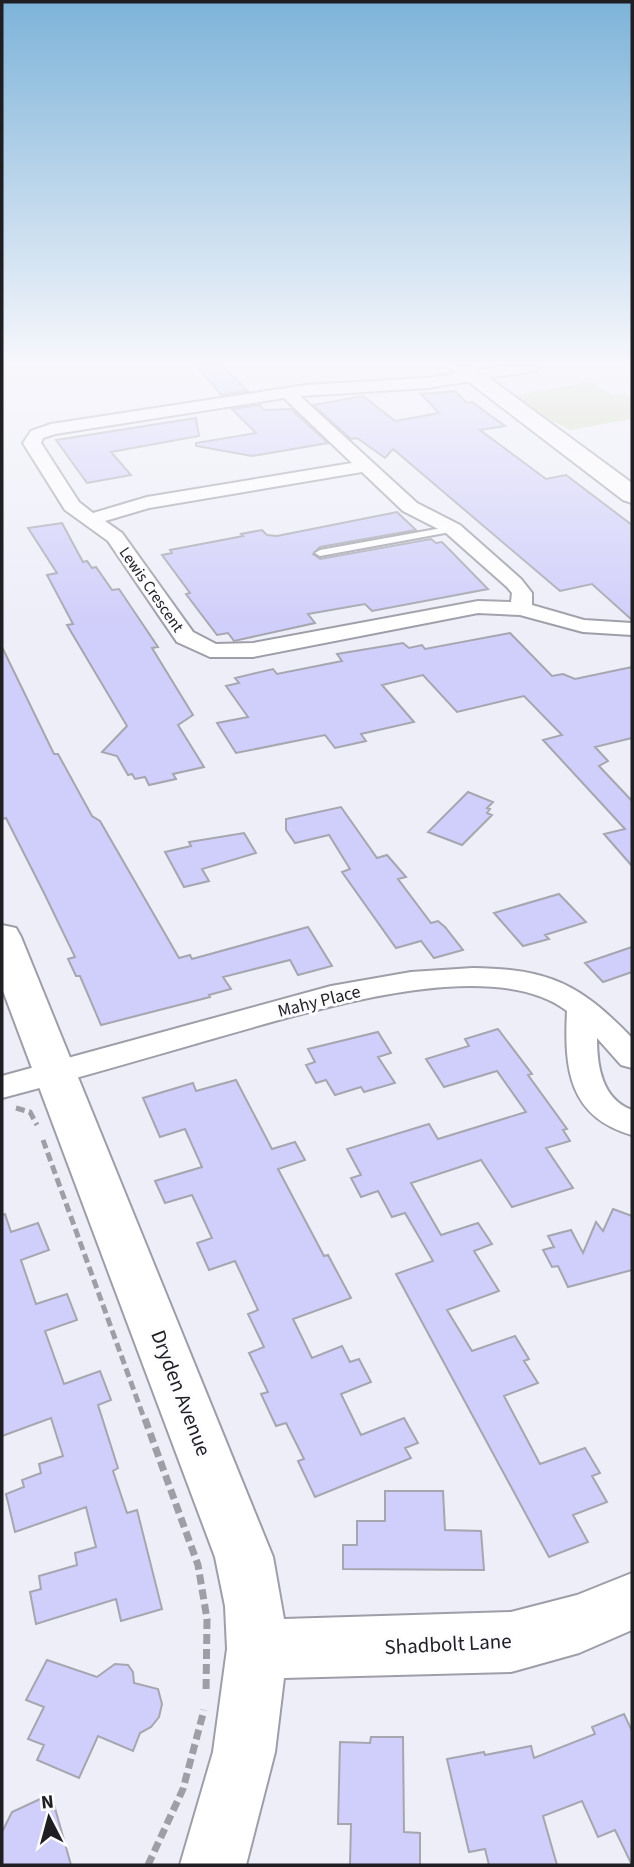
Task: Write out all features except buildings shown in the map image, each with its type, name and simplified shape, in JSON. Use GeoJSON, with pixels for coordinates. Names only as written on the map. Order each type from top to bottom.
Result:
{"type":"FeatureCollection","features":[{"type":"Feature","properties":{"kind":"street","name":"Lewis Crescent"},"geometry":{"type":"LineString","coordinates":[[37,453],[72,506],[92,519],[124,547],[185,637],[199,647],[224,653],[253,650],[463,608],[521,608],[583,626],[632,629]]}},
{"type":"Feature","properties":{"kind":"street"},"geometry":{"type":"LineString","coordinates":[[351,453],[410,507],[453,529],[518,588],[523,599],[521,608]]}},
{"type":"Feature","properties":{"kind":"street"},"geometry":{"type":"LineString","coordinates":[[576,453],[632,495]]}},
{"type":"Feature","properties":{"kind":"street"},"geometry":{"type":"LineString","coordinates":[[92,519],[147,503],[364,466]]}},
{"type":"Feature","properties":{"kind":"street","name":"Dryden Avenue"},"geometry":{"type":"LineString","coordinates":[[2,937],[244,1557],[254,1606],[257,1649],[244,1752],[213,1865]]}},
{"type":"Feature","properties":{"kind":"street","name":"Mahy Place"},"geometry":{"type":"LineString","coordinates":[[5,1097],[55,1072],[331,996],[382,987],[475,977],[506,977],[549,988],[582,1009],[632,1057]]}},
{"type":"Feature","properties":{"kind":"street"},"geometry":{"type":"LineString","coordinates":[[582,1009],[581,1053],[595,1099],[603,1110],[616,1119],[632,1124]]}},
{"type":"Feature","properties":{"kind":"street","name":"Shadbolt Lane"},"geometry":{"type":"LineString","coordinates":[[257,1649],[511,1642],[579,1623],[632,1601]]}},
{"type":"Feature","properties":{"kind":"lane"},"geometry":{"type":"LineString","coordinates":[[320,553],[453,529]]}},
{"type":"Feature","properties":{"kind":"path"},"geometry":{"type":"LineString","coordinates":[[5,1097],[25,1109],[36,1122],[186,1528],[204,1595],[208,1641],[204,1707],[183,1789],[148,1865]]}}]}
